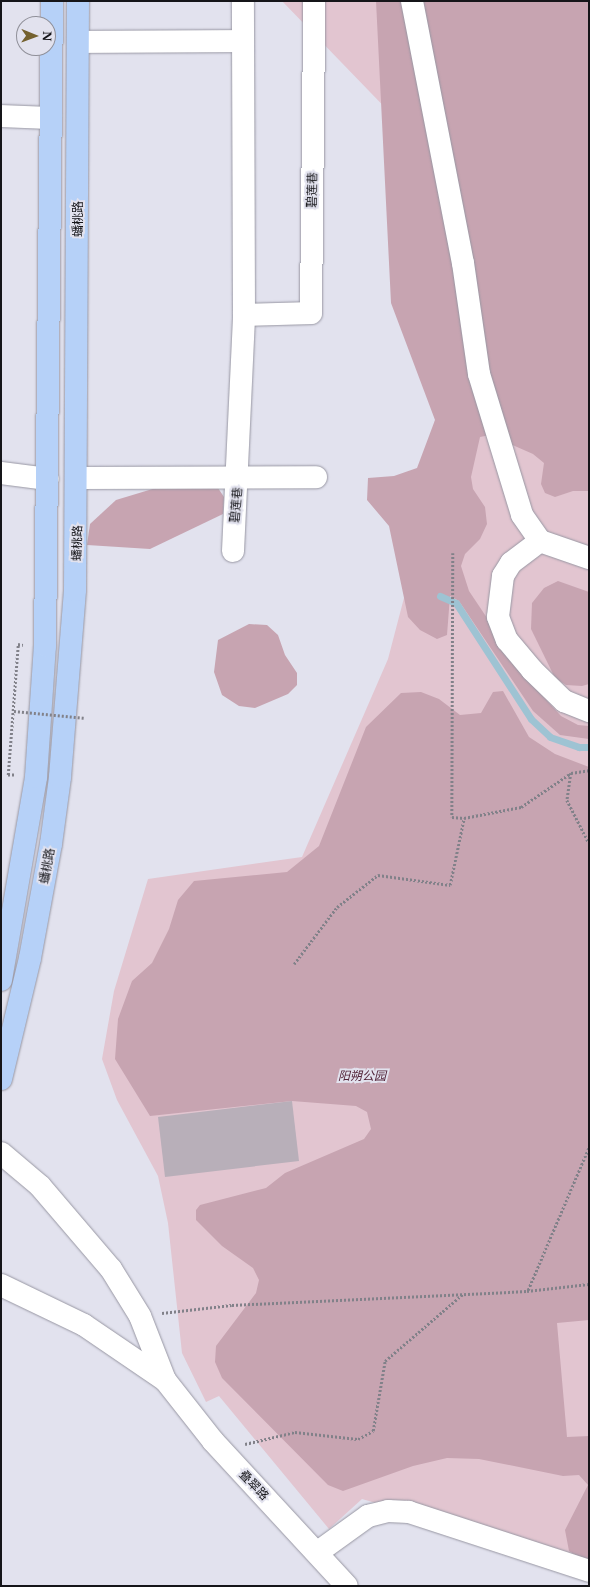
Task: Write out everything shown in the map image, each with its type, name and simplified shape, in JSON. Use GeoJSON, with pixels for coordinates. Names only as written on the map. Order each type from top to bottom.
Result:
{"type":"FeatureCollection","features":[{"type":"Feature","properties":{"kind":"main road","name":"蟠桃路"},"geometry":{"type":"LineString","coordinates":[[1,980],[36,777],[45,646],[52,118],[52,1]]}},
{"type":"Feature","properties":{"kind":"main road","name":"蟠桃路"},"geometry":{"type":"LineString","coordinates":[[1,1079],[30,958],[60,777],[75,590],[78,478],[78,1]]}},
{"type":"Feature","properties":{"kind":"street","name":"碧莲巷"},"geometry":{"type":"LineString","coordinates":[[233,551],[238,479],[244,314],[243,1]]}},
{"type":"Feature","properties":{"kind":"street","name":"碧莲巷"},"geometry":{"type":"LineString","coordinates":[[244,314],[311,313],[314,1]]}},
{"type":"Feature","properties":{"kind":"street"},"geometry":{"type":"LineString","coordinates":[[412,1],[463,264],[479,374],[522,515],[540,541],[589,558]]}},
{"type":"Feature","properties":{"kind":"street"},"geometry":{"type":"LineString","coordinates":[[78,42],[243,41]]}},
{"type":"Feature","properties":{"kind":"street"},"geometry":{"type":"LineString","coordinates":[[1,116],[52,118]]}},
{"type":"Feature","properties":{"kind":"street"},"geometry":{"type":"LineString","coordinates":[[1,473],[48,479]]}},
{"type":"Feature","properties":{"kind":"street"},"geometry":{"type":"LineString","coordinates":[[78,478],[238,479],[316,477]]}},
{"type":"Feature","properties":{"kind":"street"},"geometry":{"type":"LineString","coordinates":[[540,541],[511,563],[503,576],[498,617],[508,640],[532,670],[564,701],[589,711]]}},
{"type":"Feature","properties":{"kind":"street"},"geometry":{"type":"LineString","coordinates":[[1,1153],[40,1186],[69,1217],[111,1269],[140,1316],[165,1380]]}},
{"type":"Feature","properties":{"kind":"street"},"geometry":{"type":"LineString","coordinates":[[1,1285],[84,1325],[165,1380]]}},
{"type":"Feature","properties":{"kind":"street","name":"叠翠路"},"geometry":{"type":"LineString","coordinates":[[165,1380],[225,1454],[318,1552],[347,1586]]}},
{"type":"Feature","properties":{"kind":"street"},"geometry":{"type":"LineString","coordinates":[[318,1552],[368,1516],[388,1511],[409,1512],[589,1571]]}},
{"type":"Feature","properties":{"kind":"path"},"geometry":{"type":"LineString","coordinates":[[454,553],[452,817],[464,818],[521,807],[571,773],[589,770]]}},
{"type":"Feature","properties":{"kind":"path"},"geometry":{"type":"LineString","coordinates":[[14,711],[86,718]]}},
{"type":"Feature","properties":{"kind":"path"},"geometry":{"type":"LineString","coordinates":[[571,773],[568,800],[589,843]]}},
{"type":"Feature","properties":{"kind":"path"},"geometry":{"type":"LineString","coordinates":[[294,964],[337,908],[378,875],[450,885],[464,818]]}},
{"type":"Feature","properties":{"kind":"path"},"geometry":{"type":"LineString","coordinates":[[528,1291],[589,1147]]}},
{"type":"Feature","properties":{"kind":"path"},"geometry":{"type":"LineString","coordinates":[[140,1316],[232,1305],[528,1291],[589,1284]]}},
{"type":"Feature","properties":{"kind":"path"},"geometry":{"type":"LineString","coordinates":[[225,1454],[253,1440],[295,1432],[358,1439],[373,1431],[385,1361],[464,1293]]}},
{"type":"Feature","properties":{"kind":"green space","name":"阳朔公园"},"geometry":{"type":"Polygon","coordinates":[[[282,1],[589,1],[589,1565],[362,1499],[329,1529],[219,1396],[206,1402],[182,1353],[168,1223],[158,1176],[117,1100],[102,1059],[114,991],[148,879],[302,857],[388,659],[416,552],[439,392],[399,122],[282,1]]]}},
{"type":"Feature","properties":{"kind":"green space"},"geometry":{"type":"Polygon","coordinates":[[[376,1],[589,1],[589,491],[573,491],[555,497],[545,493],[541,484],[544,463],[533,454],[490,435],[480,437],[471,477],[473,489],[485,507],[487,524],[480,539],[465,554],[461,566],[469,591],[530,682],[561,716],[578,725],[589,726],[589,739],[560,735],[533,711],[459,601],[450,596],[447,635],[437,639],[420,630],[408,617],[389,526],[367,500],[368,478],[394,476],[417,468],[435,420],[391,303],[376,1]]]}},
{"type":"Feature","properties":{"kind":"green space"},"geometry":{"type":"Polygon","coordinates":[[[169,484],[218,488],[224,497],[223,514],[150,549],[87,545],[90,524],[116,500],[169,484]]]}},
{"type":"Feature","properties":{"kind":"green space"},"geometry":{"type":"Polygon","coordinates":[[[558,581],[589,592],[589,684],[582,686],[566,685],[555,678],[531,629],[532,603],[544,588],[558,581]]]}},
{"type":"Feature","properties":{"kind":"green space"},"geometry":{"type":"Polygon","coordinates":[[[249,624],[267,625],[278,635],[285,655],[297,673],[297,685],[288,694],[255,708],[239,706],[222,695],[214,672],[218,640],[249,624]]]}},
{"type":"Feature","properties":{"kind":"green space","name":"阳朔公园"},"geometry":{"type":"Polygon","coordinates":[[[503,691],[529,737],[555,754],[589,767],[589,1320],[557,1323],[567,1437],[589,1436],[589,1563],[569,1551],[565,1530],[588,1485],[579,1475],[563,1476],[479,1459],[447,1458],[413,1466],[343,1491],[328,1485],[222,1378],[215,1362],[216,1346],[256,1293],[259,1280],[253,1268],[222,1246],[196,1220],[196,1210],[200,1205],[266,1188],[285,1173],[364,1139],[371,1129],[367,1112],[356,1106],[292,1101],[150,1116],[115,1059],[118,1019],[132,981],[152,963],[169,929],[178,900],[194,881],[287,872],[319,846],[366,727],[401,693],[421,692],[439,699],[460,715],[481,713],[493,692],[503,691]]]}},
{"type":"Feature","properties":{"kind":"building"},"geometry":{"type":"Polygon","coordinates":[[[292,1101],[299,1161],[165,1177],[158,1117],[292,1101]]]}},
{"type":"Feature","properties":{"kind":"waterway"},"geometry":{"type":"LineString","coordinates":[[440,596],[456,603],[531,719],[550,737],[579,747],[589,747]]}}]}
